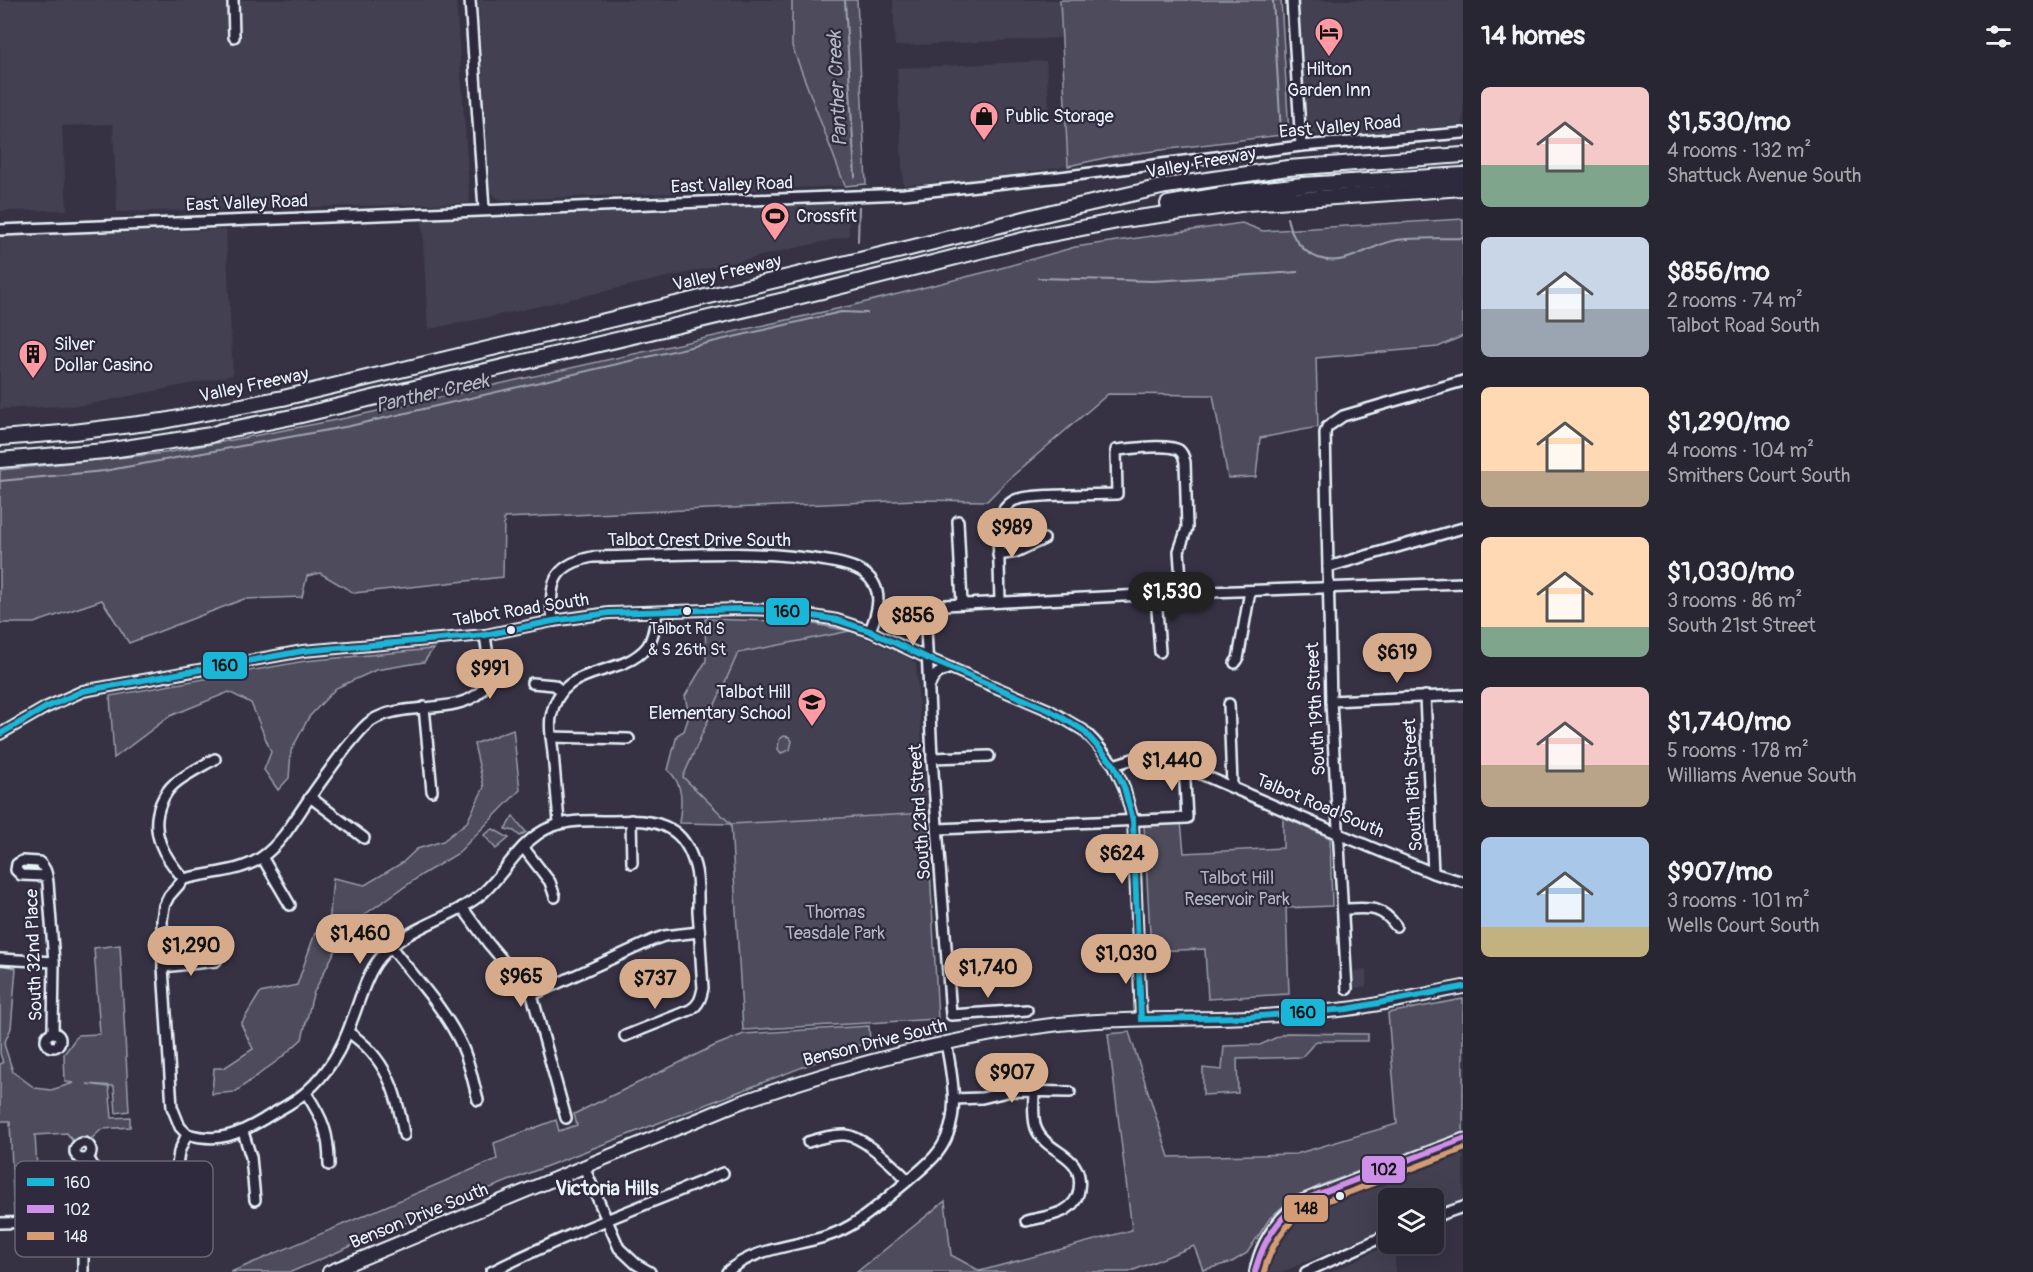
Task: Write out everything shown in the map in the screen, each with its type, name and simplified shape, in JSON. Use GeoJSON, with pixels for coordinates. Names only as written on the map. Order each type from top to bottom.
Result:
{"type":"FeatureCollection","features":[{"type":"Feature","properties":{"kind":"highway","name":"Valley Freeway"},"geometry":{"type":"LineString","coordinates":[[0,438],[163,421],[273,400],[903,250],[1052,212],[1200,180],[1288,168],[1463,155]]}},
{"type":"Feature","properties":{"kind":"highway"},"geometry":{"type":"LineString","coordinates":[[1146,191],[1180,192],[1266,180],[1463,167]]}},
{"type":"Feature","properties":{"kind":"highway"},"geometry":{"type":"LineString","coordinates":[[1031,238],[1040,231],[1072,223],[1238,192],[1303,185],[1463,176]]}},
{"type":"Feature","properties":{"kind":"highway"},"geometry":{"type":"LineString","coordinates":[[0,460],[105,451],[202,436],[297,416],[822,291],[1031,238],[1123,220],[1205,208],[1463,190]]}},
{"type":"Feature","properties":{"kind":"highway"},"geometry":{"type":"LineString","coordinates":[[0,454],[116,444],[206,430],[222,431]]}},
{"type":"Feature","properties":{"kind":"main road","name":"Benson Drive South"},"geometry":{"type":"LineString","coordinates":[[329,1272],[736,1104],[873,1059],[946,1043],[1045,1026],[1141,1019],[1248,1017],[1347,1009],[1463,987]]}},
{"type":"Feature","properties":{"kind":"street"},"geometry":{"type":"LineString","coordinates":[[233,0],[234,37]]}},
{"type":"Feature","properties":{"kind":"street"},"geometry":{"type":"LineString","coordinates":[[470,0],[484,210]]}},
{"type":"Feature","properties":{"kind":"street"},"geometry":{"type":"LineString","coordinates":[[1292,0],[1301,146]]}},
{"type":"Feature","properties":{"kind":"street","name":"East Valley Road"},"geometry":{"type":"LineString","coordinates":[[0,230],[904,194],[1060,177],[1301,146],[1463,133]]}},
{"type":"Feature","properties":{"kind":"street","name":"South 19th Street"},"geometry":{"type":"LineString","coordinates":[[1347,989],[1331,701],[1325,433],[1327,427],[1343,416],[1463,381]]}},
{"type":"Feature","properties":{"kind":"street"},"geometry":{"type":"LineString","coordinates":[[1000,602],[998,520],[1002,511],[1013,501],[1021,498],[1117,494],[1116,450],[1168,447],[1179,450],[1185,462],[1187,528],[1179,551],[1182,593]]}},
{"type":"Feature","properties":{"kind":"street"},"geometry":{"type":"LineString","coordinates":[[958,521],[962,604],[1463,583]]}},
{"type":"Feature","properties":{"kind":"street"},"geometry":{"type":"LineString","coordinates":[[1328,567],[1463,528]]}},
{"type":"Feature","properties":{"kind":"street"},"geometry":{"type":"LineString","coordinates":[[998,555],[1016,552],[1044,539]]}},
{"type":"Feature","properties":{"kind":"street","name":"Talbot Crest Drive South"},"geometry":{"type":"LineString","coordinates":[[553,621],[551,590],[555,578],[562,569],[581,559],[788,554],[833,562],[866,574],[873,582],[879,602],[870,631]]}},
{"type":"Feature","properties":{"kind":"street"},"geometry":{"type":"LineString","coordinates":[[1235,663],[1238,659],[1251,591]]}},
{"type":"Feature","properties":{"kind":"street"},"geometry":{"type":"LineString","coordinates":[[1156,595],[1160,652]]}},
{"type":"Feature","properties":{"kind":"street","name":"South 23rd Street"},"geometry":{"type":"LineString","coordinates":[[962,604],[925,606],[932,758],[951,1015],[1027,1010]]}},
{"type":"Feature","properties":{"kind":"street","name":"Talbot Road South"},"geometry":{"type":"LineString","coordinates":[[0,734],[45,708],[83,691],[303,651],[485,634],[609,613],[779,610],[837,620],[870,631],[1066,719],[1095,742],[1114,765],[1129,759],[1152,756],[1164,758],[1433,873],[1463,882]]}},
{"type":"Feature","properties":{"kind":"street"},"geometry":{"type":"LineString","coordinates":[[559,822],[551,737],[551,717],[555,702],[562,691],[578,678],[591,672],[616,666],[638,655],[647,647],[653,636],[657,612]]}},
{"type":"Feature","properties":{"kind":"street"},"geometry":{"type":"LineString","coordinates":[[485,634],[487,677],[484,687],[479,692],[462,702],[393,712],[373,719],[362,728],[284,835],[262,857],[232,870],[184,879],[169,896],[164,906],[162,920],[172,1107],[180,1127],[187,1134],[212,1139],[243,1131],[306,1093],[326,1072],[348,1032],[367,980],[378,960],[403,936],[462,907],[481,894],[498,878],[523,846],[559,822],[630,820],[654,822],[679,835],[691,855],[697,876],[701,998],[690,1010],[625,1036]]}},
{"type":"Feature","properties":{"kind":"street"},"geometry":{"type":"LineString","coordinates":[[929,687],[931,680],[939,672],[951,668]]}},
{"type":"Feature","properties":{"kind":"street"},"geometry":{"type":"LineString","coordinates":[[532,683],[554,685],[562,691]]}},
{"type":"Feature","properties":{"kind":"street"},"geometry":{"type":"LineString","coordinates":[[1331,701],[1463,695]]}},
{"type":"Feature","properties":{"kind":"street","name":"South 18th Street"},"geometry":{"type":"LineString","coordinates":[[1425,696],[1433,873]]}},
{"type":"Feature","properties":{"kind":"street"},"geometry":{"type":"LineString","coordinates":[[1229,704],[1232,786]]}},
{"type":"Feature","properties":{"kind":"street"},"geometry":{"type":"LineString","coordinates":[[424,707],[432,791]]}},
{"type":"Feature","properties":{"kind":"street"},"geometry":{"type":"LineString","coordinates":[[551,737],[629,739]]}},
{"type":"Feature","properties":{"kind":"street"},"geometry":{"type":"LineString","coordinates":[[932,758],[989,756]]}},
{"type":"Feature","properties":{"kind":"street"},"geometry":{"type":"LineString","coordinates":[[184,879],[171,865],[158,838],[156,826],[158,812],[168,790],[175,783],[215,759]]}},
{"type":"Feature","properties":{"kind":"street"},"geometry":{"type":"LineString","coordinates":[[1114,765],[1124,787],[1133,819],[1141,1019]]}},
{"type":"Feature","properties":{"kind":"street"},"geometry":{"type":"LineString","coordinates":[[938,829],[1186,818],[1184,765]]}},
{"type":"Feature","properties":{"kind":"street"},"geometry":{"type":"LineString","coordinates":[[310,797],[364,838]]}},
{"type":"Feature","properties":{"kind":"street"},"geometry":{"type":"LineString","coordinates":[[630,820],[632,862]]}},
{"type":"Feature","properties":{"kind":"street"},"geometry":{"type":"LineString","coordinates":[[523,846],[550,882],[555,897]]}},
{"type":"Feature","properties":{"kind":"street"},"geometry":{"type":"LineString","coordinates":[[262,857],[290,905]]}},
{"type":"Feature","properties":{"kind":"street","name":"South 32nd Place"},"geometry":{"type":"LineString","coordinates":[[47,876],[54,962],[53,1032]]}},
{"type":"Feature","properties":{"kind":"street"},"geometry":{"type":"LineString","coordinates":[[462,907],[488,944],[532,995],[566,1118]]}},
{"type":"Feature","properties":{"kind":"street"},"geometry":{"type":"LineString","coordinates":[[1343,909],[1375,909],[1381,911],[1396,926]]}},
{"type":"Feature","properties":{"kind":"street"},"geometry":{"type":"LineString","coordinates":[[532,995],[653,940],[664,936],[699,932]]}},
{"type":"Feature","properties":{"kind":"street"},"geometry":{"type":"LineString","coordinates":[[391,947],[452,1027],[468,1064],[478,1100]]}},
{"type":"Feature","properties":{"kind":"street"},"geometry":{"type":"LineString","coordinates":[[1090,958],[1105,952],[1139,950]]}},
{"type":"Feature","properties":{"kind":"street"},"geometry":{"type":"LineString","coordinates":[[0,959],[54,962]]}},
{"type":"Feature","properties":{"kind":"street"},"geometry":{"type":"LineString","coordinates":[[163,967],[216,961]]}},
{"type":"Feature","properties":{"kind":"street"},"geometry":{"type":"LineString","coordinates":[[348,1032],[364,1042],[385,1071],[400,1108],[404,1135]]}},
{"type":"Feature","properties":{"kind":"street"},"geometry":{"type":"LineString","coordinates":[[727,1272],[744,1259],[760,1252],[826,1236],[847,1228],[868,1214],[934,1157],[949,1129],[954,1099],[946,1043]]}},
{"type":"Feature","properties":{"kind":"street"},"geometry":{"type":"LineString","coordinates":[[954,1099],[982,1098],[1011,1090],[1070,1092]]}},
{"type":"Feature","properties":{"kind":"street"},"geometry":{"type":"LineString","coordinates":[[1026,1221],[1067,1210],[1077,1199],[1080,1182],[1076,1166],[1043,1138],[1036,1129],[1034,1091]]}},
{"type":"Feature","properties":{"kind":"street"},"geometry":{"type":"LineString","coordinates":[[306,1093],[326,1127],[329,1165]]}},
{"type":"Feature","properties":{"kind":"street"},"geometry":{"type":"LineString","coordinates":[[243,1131],[251,1157],[255,1200]]}},
{"type":"Feature","properties":{"kind":"street"},"geometry":{"type":"LineString","coordinates":[[178,1161],[187,1134]]}},
{"type":"Feature","properties":{"kind":"street"},"geometry":{"type":"LineString","coordinates":[[808,1142],[837,1135],[853,1137],[887,1160],[908,1180]]}},
{"type":"Feature","properties":{"kind":"street"},"geometry":{"type":"LineString","coordinates":[[1255,1271],[1263,1244],[1270,1231],[1279,1219],[1300,1201],[1463,1139]]}},
{"type":"Feature","properties":{"kind":"street"},"geometry":{"type":"LineString","coordinates":[[585,1167],[620,1248],[626,1256],[650,1272]]}},
{"type":"Feature","properties":{"kind":"street"},"geometry":{"type":"LineString","coordinates":[[491,1272],[523,1256],[723,1173]]}},
{"type":"Feature","properties":{"kind":"street"},"geometry":{"type":"LineString","coordinates":[[1444,1214],[1463,1207]]}},
{"type":"Feature","properties":{"kind":"street"},"geometry":{"type":"LineString","coordinates":[[0,1223],[15,1223]]}},
{"type":"Feature","properties":{"kind":"street"},"geometry":{"type":"LineString","coordinates":[[1306,1272],[1378,1239]]}},
{"type":"Feature","properties":{"kind":"shaded area"},"geometry":{"type":"Polygon","coordinates":[[[0,0],[456,0],[470,203],[117,212],[113,124],[62,126],[67,210],[0,211],[0,0]]]}},
{"type":"Feature","properties":{"kind":"shaded area"},"geometry":{"type":"Polygon","coordinates":[[[478,0],[792,0],[792,46],[845,186],[502,200],[497,198],[490,191],[478,0]]]}},
{"type":"Feature","properties":{"kind":"shaded area"},"geometry":{"type":"Polygon","coordinates":[[[893,0],[1060,0],[1062,38],[895,46],[893,0]]]}},
{"type":"Feature","properties":{"kind":"shaded area"},"geometry":{"type":"Polygon","coordinates":[[[1298,0],[1463,0],[1463,125],[1325,137],[1308,133],[1305,125],[1298,0]]]}},
{"type":"Feature","properties":{"kind":"shaded area","name":"Public Storage"},"geometry":{"type":"Polygon","coordinates":[[[1046,61],[1050,118],[1065,117],[1068,166],[982,180],[903,185],[897,68],[1046,61]]]}},
{"type":"Feature","properties":{"kind":"shaded area"},"geometry":{"type":"Polygon","coordinates":[[[848,202],[849,236],[491,317],[428,329],[422,220],[848,202]]]}},
{"type":"Feature","properties":{"kind":"shaded area"},"geometry":{"type":"Polygon","coordinates":[[[226,230],[233,375],[86,405],[0,409],[0,236],[226,230]]]}},
{"type":"Feature","properties":{"kind":"shaded area","name":"Talbot Hill Elementary School"},"geometry":{"type":"Polygon","coordinates":[[[850,631],[916,664],[927,813],[731,824],[678,784],[733,652],[850,631]]]}},
{"type":"Feature","properties":{"kind":"shaded area"},"geometry":{"type":"Polygon","coordinates":[[[1367,970],[1366,986],[1350,989],[1349,971],[1367,970]]]}},
{"type":"Feature","properties":{"kind":"shaded area"},"geometry":{"type":"Polygon","coordinates":[[[1463,1149],[1463,1201],[1444,1208],[1444,1188],[1378,1188],[1378,1232],[1282,1272],[1264,1272],[1263,1262],[1285,1225],[1305,1208],[1463,1149]]]}},
{"type":"Feature","properties":{"kind":"shaded area"},"geometry":{"type":"Polygon","coordinates":[[[1378,1250],[1378,1254],[1395,1254],[1396,1272],[1331,1272],[1378,1250]]]}},
{"type":"Feature","properties":{"kind":"green space"},"geometry":{"type":"Polygon","coordinates":[[[792,0],[857,0],[866,184],[845,186],[792,46],[792,0]]]}},
{"type":"Feature","properties":{"kind":"green space"},"geometry":{"type":"Polygon","coordinates":[[[1060,0],[1281,0],[1289,134],[1114,156],[1068,166],[1060,0]]]}},
{"type":"Feature","properties":{"kind":"green space"},"geometry":{"type":"Polygon","coordinates":[[[1463,219],[1463,336],[1438,347],[1316,358],[1318,427],[1260,438],[1256,477],[1228,478],[1213,395],[1108,394],[1010,478],[987,501],[916,500],[504,518],[503,577],[354,593],[320,573],[307,576],[302,597],[244,599],[129,643],[102,600],[34,623],[0,623],[0,470],[165,453],[346,418],[850,306],[1075,247],[1242,223],[1263,231],[1463,219]]]}},
{"type":"Feature","properties":{"kind":"green space"},"geometry":{"type":"Polygon","coordinates":[[[705,619],[804,622],[850,631],[738,653],[683,777],[731,824],[679,823],[681,794],[677,781],[668,770],[677,735],[684,731],[689,716],[685,696],[706,661],[705,619]]]}},
{"type":"Feature","properties":{"kind":"green space"},"geometry":{"type":"Polygon","coordinates":[[[433,649],[424,662],[376,670],[336,688],[309,717],[291,751],[289,778],[278,790],[264,770],[271,752],[251,703],[229,692],[170,716],[114,758],[110,696],[305,661],[433,649]]]}},
{"type":"Feature","properties":{"kind":"green space"},"geometry":{"type":"Polygon","coordinates":[[[513,729],[520,790],[457,854],[423,874],[361,917],[336,949],[313,994],[302,1039],[281,1058],[235,1092],[212,1094],[214,1068],[224,1068],[253,1049],[241,1024],[260,993],[297,985],[315,933],[329,925],[333,878],[365,885],[402,863],[417,849],[443,841],[467,822],[484,787],[474,744],[513,729]]]}},
{"type":"Feature","properties":{"kind":"green space"},"geometry":{"type":"Polygon","coordinates":[[[784,736],[789,737],[792,741],[790,750],[781,753],[778,749],[779,740],[784,736]]]}},
{"type":"Feature","properties":{"kind":"green space","name":"Thomas Teasdale Park"},"geometry":{"type":"Polygon","coordinates":[[[927,813],[938,1019],[743,1030],[731,824],[927,813]]]}},
{"type":"Feature","properties":{"kind":"green space"},"geometry":{"type":"Polygon","coordinates":[[[513,816],[526,832],[520,836],[514,831],[505,829],[513,816]]]}},
{"type":"Feature","properties":{"kind":"green space","name":"Talbot Hill Reservoir Park"},"geometry":{"type":"Polygon","coordinates":[[[1283,817],[1330,838],[1332,906],[1286,908],[1289,994],[1208,999],[1205,949],[1151,951],[1144,825],[1181,822],[1184,853],[1283,848],[1283,817]]]}},
{"type":"Feature","properties":{"kind":"green space"},"geometry":{"type":"Polygon","coordinates":[[[493,829],[509,838],[496,849],[484,835],[493,829]]]}},
{"type":"Feature","properties":{"kind":"green space"},"geometry":{"type":"Polygon","coordinates":[[[120,945],[129,1111],[116,1113],[114,1086],[87,1084],[109,1087],[112,1118],[130,1117],[130,1127],[102,1129],[90,1140],[74,1143],[67,1133],[35,1135],[37,1161],[15,1161],[14,1216],[10,1121],[0,1121],[0,1064],[3,1063],[0,1053],[0,965],[16,968],[11,1028],[4,1044],[13,1072],[35,1088],[51,1090],[74,1083],[65,1082],[64,1054],[78,1035],[100,1034],[94,948],[120,945]]]}},
{"type":"Feature","properties":{"kind":"green space"},"geometry":{"type":"Polygon","coordinates":[[[1463,999],[1463,1132],[1319,1186],[1289,1201],[1270,1218],[1247,1253],[1232,1262],[1203,1270],[1194,1246],[1129,1272],[857,1272],[945,1201],[951,1255],[980,1271],[1132,1230],[1108,1034],[1129,1032],[1169,1157],[1296,1154],[1397,1124],[1388,1013],[1463,999]]]}},
{"type":"Feature","properties":{"kind":"green space"},"geometry":{"type":"Polygon","coordinates":[[[869,1026],[870,1041],[449,1204],[291,1272],[231,1272],[497,1159],[494,1143],[556,1120],[559,1131],[577,1125],[574,1114],[714,1046],[744,1034],[869,1026]]]}},
{"type":"Feature","properties":{"kind":"green space"},"geometry":{"type":"Polygon","coordinates":[[[1286,1033],[1368,1034],[1368,1041],[1316,1041],[1302,1057],[1237,1059],[1238,1093],[1203,1095],[1203,1068],[1222,1070],[1224,1046],[1260,1045],[1286,1033]]]}},
{"type":"Feature","properties":{"kind":"waterway","name":"Panther Creek"},"geometry":{"type":"LineString","coordinates":[[845,0],[855,177]]}},
{"type":"Feature","properties":{"kind":"waterway"},"geometry":{"type":"LineString","coordinates":[[1273,0],[1281,133]]}},
{"type":"Feature","properties":{"kind":"waterway","name":"Panther Creek"},"geometry":{"type":"LineString","coordinates":[[858,241],[859,207]]}},
{"type":"Feature","properties":{"kind":"waterway"},"geometry":{"type":"LineString","coordinates":[[1287,218],[1294,237],[1300,245],[1307,252],[1324,259],[1344,259],[1397,240],[1463,238]]}},
{"type":"Feature","properties":{"kind":"waterway"},"geometry":{"type":"LineString","coordinates":[[1038,278],[1153,281],[1298,272]]}},
{"type":"Feature","properties":{"kind":"waterway","name":"Panther Creek"},"geometry":{"type":"LineString","coordinates":[[0,481],[104,471],[350,426],[841,312],[867,313]]}},
{"type":"Feature","properties":{"kind":"transit line","name":"160"},"geometry":{"type":"LineString","coordinates":[[0,734],[45,708],[83,691],[303,651],[485,635],[553,621],[609,613],[779,610],[837,620],[870,631],[1049,710],[1083,730],[1114,765],[1124,787],[1133,820],[1141,1019]]}},
{"type":"Feature","properties":{"kind":"transit line","name":"160"},"geometry":{"type":"LineString","coordinates":[[1141,1019],[1248,1017],[1347,1009],[1463,987]]}},
{"type":"Feature","properties":{"kind":"transit line","name":"102"},"geometry":{"type":"LineString","coordinates":[[1255,1272],[1266,1241],[1284,1216],[1300,1201],[1463,1139]]}},
{"type":"Feature","properties":{"kind":"transit line","name":"148"},"geometry":{"type":"LineString","coordinates":[[1264,1272],[1279,1237],[1305,1209],[1463,1149]]}},
{"type":"Feature","properties":{"kind":"place","name":"Hilton Garden Inn"},"geometry":{"type":"Point","coordinates":[1329,58]}},
{"type":"Feature","properties":{"kind":"place","name":"Public Storage"},"geometry":{"type":"Point","coordinates":[984,142]}},
{"type":"Feature","properties":{"kind":"place","name":"Crossfit"},"geometry":{"type":"Point","coordinates":[775,242]}},
{"type":"Feature","properties":{"kind":"place","name":"Silver Dollar Casino"},"geometry":{"type":"Point","coordinates":[33,380]}},
{"type":"Feature","properties":{"kind":"place","name":"Talbot Rd S & S 26th St"},"geometry":{"type":"Point","coordinates":[687,611]}},
{"type":"Feature","properties":{"kind":"place","name":"Talbot Hill Elementary School"},"geometry":{"type":"Point","coordinates":[812,728]}},
{"type":"Feature","properties":{"kind":"district","name":"Victoria Hills"},"geometry":{"type":"Point","coordinates":[607,1188]}}]}
